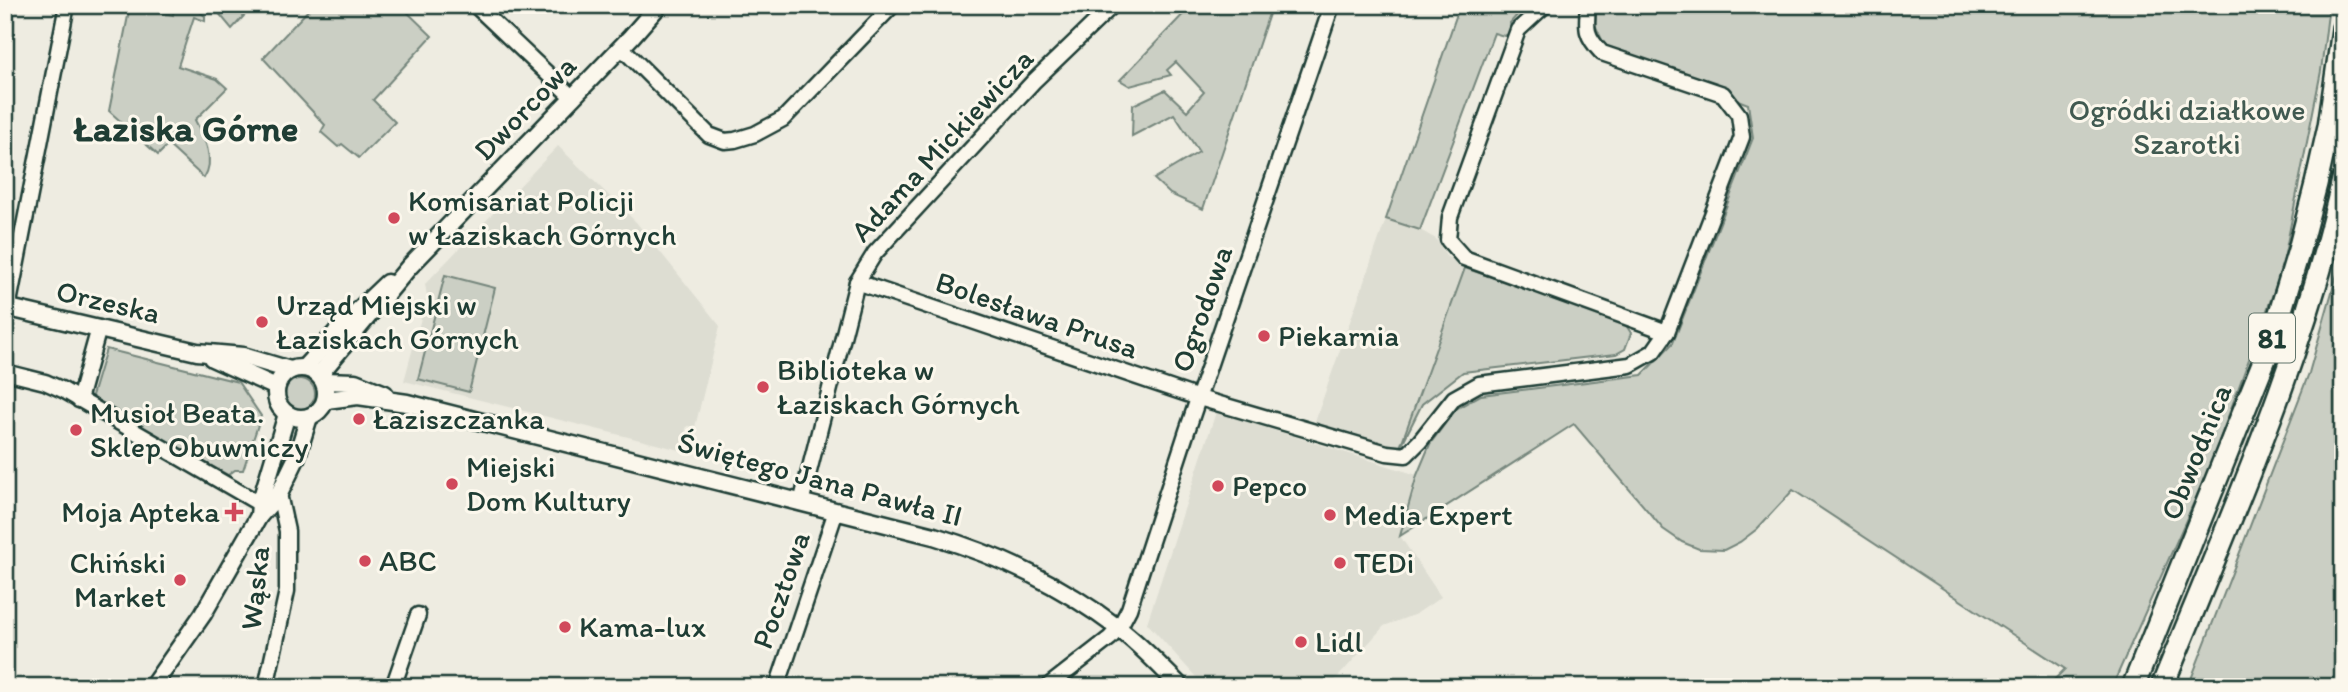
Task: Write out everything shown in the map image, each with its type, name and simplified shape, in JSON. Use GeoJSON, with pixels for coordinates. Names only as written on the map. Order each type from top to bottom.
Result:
{"type":"FeatureCollection","features":[{"type":"Feature","properties":{"kind":"main road","name":"Obwodnica"},"geometry":{"type":"LineString","coordinates":[[2133,687],[2270,346],[2316,184],[2329,125],[2343,29]]}},
{"type":"Feature","properties":{"kind":"main road","name":"Obwodnica"},"geometry":{"type":"LineString","coordinates":[[2162,687],[2298,344],[2330,237],[2343,180]]}},
{"type":"Feature","properties":{"kind":"street"},"geometry":{"type":"LineString","coordinates":[[7,307],[66,5]]}},
{"type":"Feature","properties":{"kind":"street"},"geometry":{"type":"LineString","coordinates":[[475,5],[573,98]]}},
{"type":"Feature","properties":{"kind":"street","name":"Dworcowa"},"geometry":{"type":"LineString","coordinates":[[321,378],[409,267],[659,5]]}},
{"type":"Feature","properties":{"kind":"street"},"geometry":{"type":"LineString","coordinates":[[621,47],[709,135],[725,141],[735,140],[755,134],[783,119],[892,5]]}},
{"type":"Feature","properties":{"kind":"street","name":"Adama Mickiewicza"},"geometry":{"type":"LineString","coordinates":[[801,503],[857,282],[875,253],[1033,82],[1113,5]]}},
{"type":"Feature","properties":{"kind":"street","name":"Ogrodowa"},"geometry":{"type":"LineString","coordinates":[[1119,628],[1129,609],[1332,5]]}},
{"type":"Feature","properties":{"kind":"street"},"geometry":{"type":"LineString","coordinates":[[1545,5],[1518,30],[1450,217],[1448,240],[1464,258],[1667,332],[1742,137],[1739,115],[1723,94],[1602,53],[1590,40],[1588,5]]}},
{"type":"Feature","properties":{"kind":"street","name":"Dworcowa"},"geometry":{"type":"LineString","coordinates":[[297,369],[382,286],[409,267]]}},
{"type":"Feature","properties":{"kind":"street","name":"Bolesława Prusa"},"geometry":{"type":"LineString","coordinates":[[857,282],[1199,398],[1387,453],[1406,455],[1454,398],[1479,384],[1630,365],[1653,352],[1667,332]]}},
{"type":"Feature","properties":{"kind":"street","name":"Orzeska"},"geometry":{"type":"LineString","coordinates":[[7,307],[197,352],[243,356],[297,369]]}},
{"type":"Feature","properties":{"kind":"street"},"geometry":{"type":"LineString","coordinates":[[79,400],[99,328]]}},
{"type":"Feature","properties":{"kind":"street"},"geometry":{"type":"LineString","coordinates":[[343,348],[344,361],[355,382]]}},
{"type":"Feature","properties":{"kind":"street","name":"Orzeska"},"geometry":{"type":"LineString","coordinates":[[197,352],[276,387]]}},
{"type":"Feature","properties":{"kind":"street"},"geometry":{"type":"LineString","coordinates":[[297,369],[321,378],[326,390],[326,400],[322,407],[309,417],[298,418],[287,414],[280,407],[276,387],[281,377],[297,369]]}},
{"type":"Feature","properties":{"kind":"street"},"geometry":{"type":"LineString","coordinates":[[5,372],[45,382],[79,400],[259,510]]}},
{"type":"Feature","properties":{"kind":"street","name":"Świętego Jana Pawła II"},"geometry":{"type":"LineString","coordinates":[[321,378],[355,382],[407,403]]}},
{"type":"Feature","properties":{"kind":"street","name":"Świętego Jana Pawła II"},"geometry":{"type":"LineString","coordinates":[[326,400],[358,397],[407,403],[934,536],[984,551],[1038,576],[1119,628],[1181,687]]}},
{"type":"Feature","properties":{"kind":"street"},"geometry":{"type":"LineString","coordinates":[[152,687],[203,614],[259,510],[287,414]]}},
{"type":"Feature","properties":{"kind":"street"},"geometry":{"type":"LineString","coordinates":[[259,510],[279,495],[296,459],[309,417]]}},
{"type":"Feature","properties":{"kind":"street","name":"Wąska"},"geometry":{"type":"LineString","coordinates":[[266,687],[288,591],[287,531],[279,495]]}},
{"type":"Feature","properties":{"kind":"street","name":"Pocztowa"},"geometry":{"type":"LineString","coordinates":[[777,687],[836,511]]}},
{"type":"Feature","properties":{"kind":"street"},"geometry":{"type":"LineString","coordinates":[[393,687],[418,615]]}},
{"type":"Feature","properties":{"kind":"street"},"geometry":{"type":"LineString","coordinates":[[1047,687],[1119,628]]}},
{"type":"Feature","properties":{"kind":"shaded area"},"geometry":{"type":"Polygon","coordinates":[[[558,146],[636,222],[720,326],[695,427],[687,426],[680,450],[404,381],[427,296],[425,284],[558,146]]]}},
{"type":"Feature","properties":{"kind":"shaded area"},"geometry":{"type":"Polygon","coordinates":[[[1386,219],[1420,230],[1436,239],[1446,256],[1465,268],[1399,450],[1314,424],[1386,219]]]}},
{"type":"Feature","properties":{"kind":"shaded area"},"geometry":{"type":"Polygon","coordinates":[[[1216,412],[1417,475],[1400,536],[1441,597],[1416,614],[1384,626],[1329,687],[1205,687],[1147,623],[1216,412]]]}},
{"type":"Feature","properties":{"kind":"green space"},"geometry":{"type":"Polygon","coordinates":[[[175,5],[191,5],[205,16],[205,21],[194,17],[178,66],[217,79],[227,88],[195,120],[209,156],[204,178],[168,145],[158,155],[109,111],[130,6],[173,15],[175,5]]]}},
{"type":"Feature","properties":{"kind":"green space"},"geometry":{"type":"Polygon","coordinates":[[[212,5],[254,5],[232,29],[212,5]]]}},
{"type":"Feature","properties":{"kind":"green space"},"geometry":{"type":"Polygon","coordinates":[[[313,5],[400,5],[432,36],[373,100],[395,122],[359,158],[342,144],[338,147],[321,132],[325,125],[263,58],[313,5]]]}},
{"type":"Feature","properties":{"kind":"green space"},"geometry":{"type":"Polygon","coordinates":[[[1192,5],[1272,5],[1203,209],[1170,194],[1154,179],[1199,152],[1174,114],[1132,136],[1133,105],[1165,90],[1187,111],[1204,92],[1176,62],[1167,70],[1171,75],[1130,86],[1120,80],[1192,5]]]}},
{"type":"Feature","properties":{"kind":"green space"},"geometry":{"type":"Polygon","coordinates":[[[1460,5],[1526,5],[1510,23],[1509,34],[1504,36],[1494,33],[1420,230],[1386,219],[1460,5]]]}},
{"type":"Feature","properties":{"kind":"green space","name":"Ogródki działkowe Szarotki"},"geometry":{"type":"Polygon","coordinates":[[[1597,5],[2329,5],[2321,71],[2282,269],[2210,466],[2112,687],[2047,687],[2065,669],[1793,490],[1757,529],[1724,550],[1699,549],[1682,542],[1663,529],[1574,424],[1400,536],[1417,475],[1430,444],[1456,409],[1481,395],[1642,375],[1673,343],[1753,138],[1748,104],[1601,46],[1603,42],[1595,25],[1597,5]]]}},
{"type":"Feature","properties":{"kind":"green space"},"geometry":{"type":"Polygon","coordinates":[[[2343,253],[2343,687],[2188,687],[2309,373],[2343,253]]]}},
{"type":"Feature","properties":{"kind":"green space"},"geometry":{"type":"Polygon","coordinates":[[[1465,268],[1624,322],[1631,333],[1625,349],[1616,354],[1463,372],[1422,404],[1399,450],[1465,268]]]}},
{"type":"Feature","properties":{"kind":"green space"},"geometry":{"type":"Polygon","coordinates":[[[445,275],[495,288],[469,392],[418,379],[445,275]]]}},
{"type":"Feature","properties":{"kind":"green space"},"geometry":{"type":"Polygon","coordinates":[[[106,349],[238,382],[261,416],[243,470],[235,470],[228,475],[91,399],[106,349]]]}},
{"type":"Feature","properties":{"kind":"green space"},"geometry":{"type":"Polygon","coordinates":[[[300,379],[306,380],[314,388],[314,400],[306,408],[300,409],[294,408],[286,400],[285,394],[286,388],[294,380],[300,379]]]}},
{"type":"Feature","properties":{"kind":"place","name":"Komisariat Policji w Łaziskach Górnych"},"geometry":{"type":"Point","coordinates":[394,218]}},
{"type":"Feature","properties":{"kind":"place","name":"Urząd Miejski w Łaziskach Górnych"},"geometry":{"type":"Point","coordinates":[262,322]}},
{"type":"Feature","properties":{"kind":"place","name":"Piekarnia"},"geometry":{"type":"Point","coordinates":[1264,336]}},
{"type":"Feature","properties":{"kind":"place","name":"Biblioteka w Łaziskach Górnych"},"geometry":{"type":"Point","coordinates":[763,387]}},
{"type":"Feature","properties":{"kind":"place","name":"Łaziszczanka"},"geometry":{"type":"Point","coordinates":[359,419]}},
{"type":"Feature","properties":{"kind":"place","name":"Musioł Beata. Sklep Obuwniczy"},"geometry":{"type":"Point","coordinates":[76,430]}},
{"type":"Feature","properties":{"kind":"place","name":"Miejski Dom Kultury"},"geometry":{"type":"Point","coordinates":[452,484]}},
{"type":"Feature","properties":{"kind":"place","name":"Pepco"},"geometry":{"type":"Point","coordinates":[1218,486]}},
{"type":"Feature","properties":{"kind":"place","name":"Moja Apteka"},"geometry":{"type":"Point","coordinates":[234,512]}},
{"type":"Feature","properties":{"kind":"place","name":"Media Expert"},"geometry":{"type":"Point","coordinates":[1330,515]}},
{"type":"Feature","properties":{"kind":"place","name":"ABC"},"geometry":{"type":"Point","coordinates":[365,561]}},
{"type":"Feature","properties":{"kind":"place","name":"TEDi"},"geometry":{"type":"Point","coordinates":[1340,563]}},
{"type":"Feature","properties":{"kind":"place","name":"Chiński Market"},"geometry":{"type":"Point","coordinates":[180,580]}},
{"type":"Feature","properties":{"kind":"place","name":"Kama-lux"},"geometry":{"type":"Point","coordinates":[565,627]}},
{"type":"Feature","properties":{"kind":"place","name":"Lidl"},"geometry":{"type":"Point","coordinates":[1301,642]}},
{"type":"Feature","properties":{"kind":"district","name":"Łaziska Górne"},"geometry":{"type":"Point","coordinates":[186,128]}}]}
